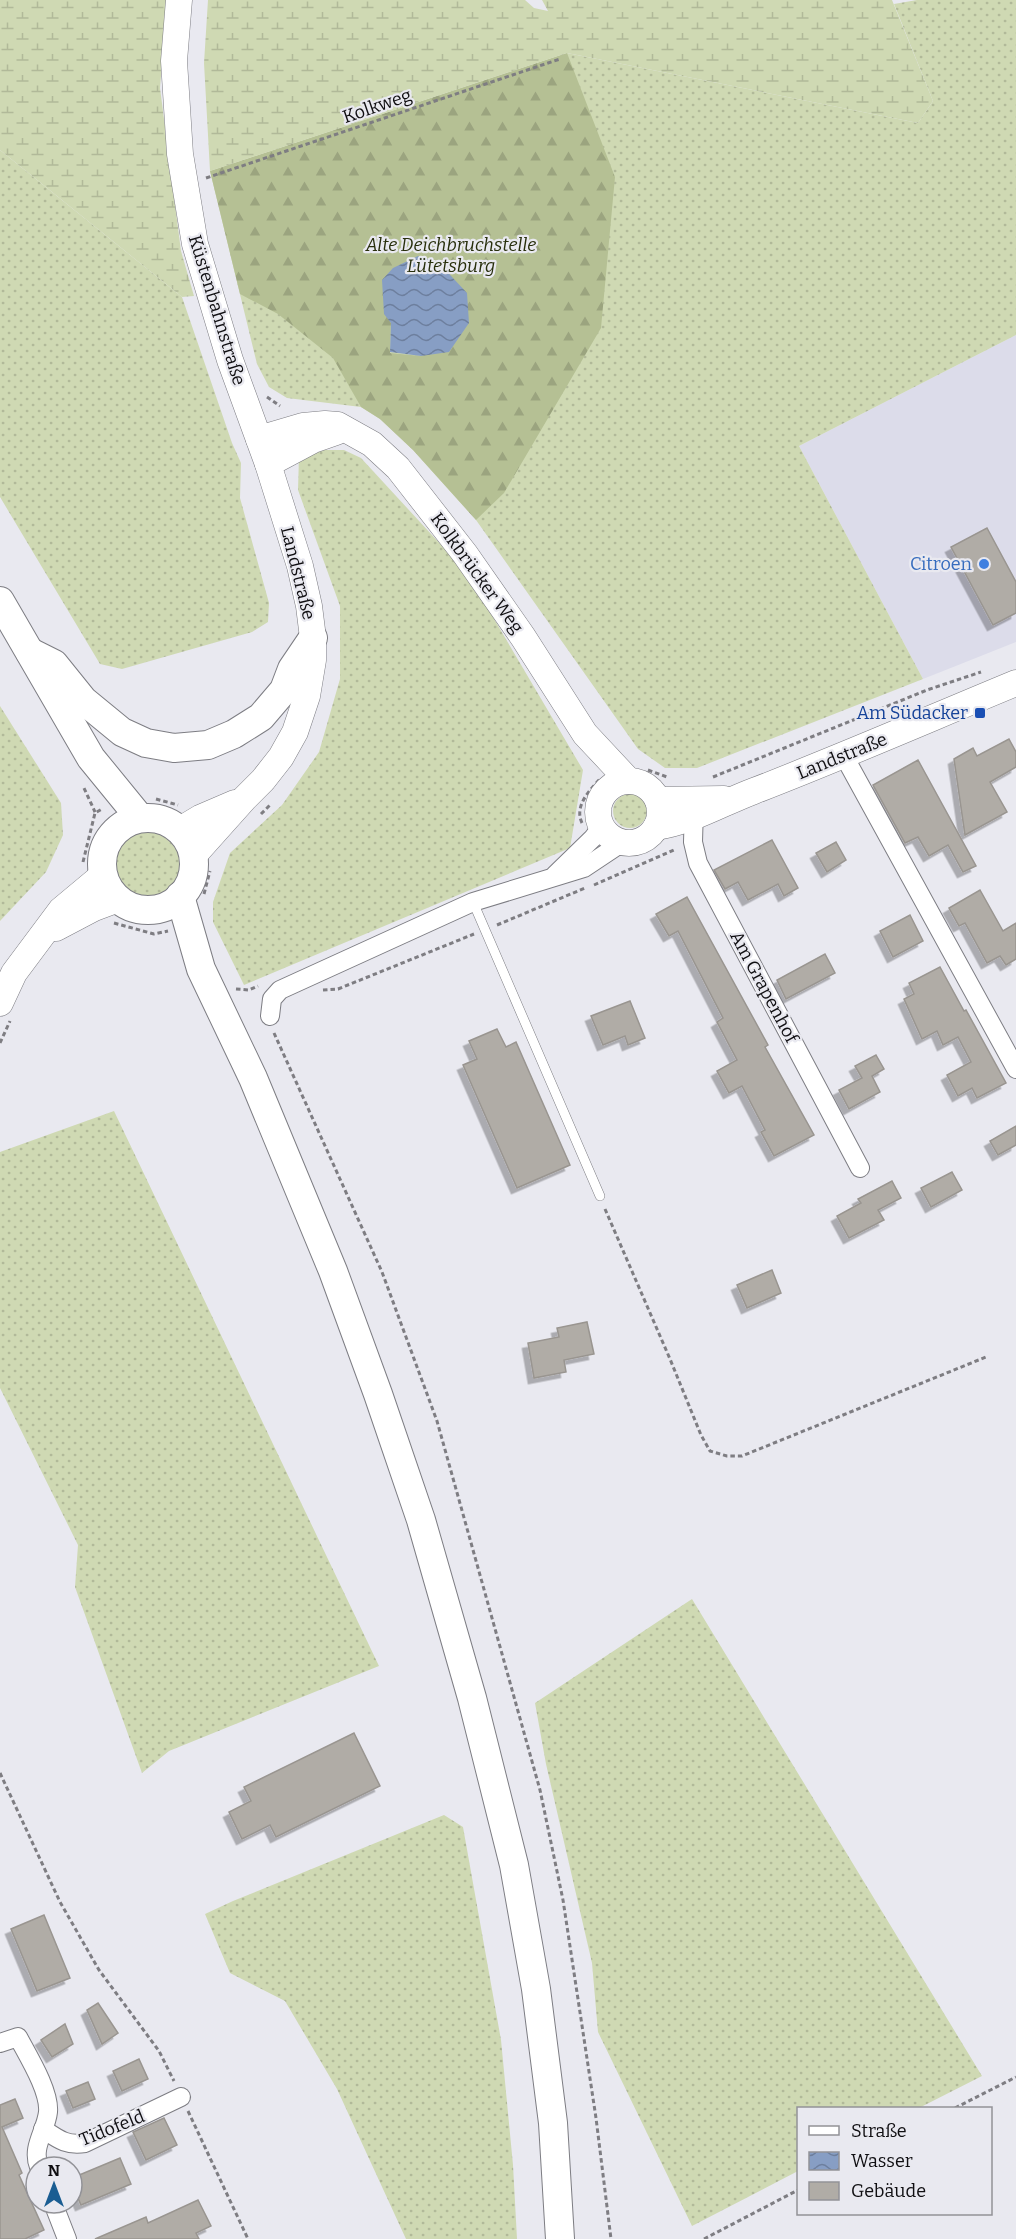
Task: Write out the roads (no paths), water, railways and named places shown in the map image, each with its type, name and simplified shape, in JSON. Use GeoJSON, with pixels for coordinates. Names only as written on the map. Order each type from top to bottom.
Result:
{"type":"FeatureCollection","features":[{"type":"Feature","properties":{"kind":"main road"},"geometry":{"type":"LineString","coordinates":[[0,601],[91,758],[140,818]]}},
{"type":"Feature","properties":{"kind":"main road"},"geometry":{"type":"LineString","coordinates":[[30,652],[54,664],[83,700],[122,732],[146,743],[174,748],[208,745],[234,734],[261,717],[284,690],[292,669],[313,638]]}},
{"type":"Feature","properties":{"kind":"main road"},"geometry":{"type":"LineString","coordinates":[[91,758],[114,832]]}},
{"type":"Feature","properties":{"kind":"main road"},"geometry":{"type":"LineString","coordinates":[[140,818],[154,818],[168,822],[180,830],[188,842],[202,846],[190,884],[174,915],[130,906],[112,910],[101,860],[105,845],[114,832],[140,818]]}},
{"type":"Feature","properties":{"kind":"main road"},"geometry":{"type":"LineString","coordinates":[[174,915],[237,1042],[333,1271],[421,1520],[472,1698],[514,1865],[536,1989],[553,2123],[560,2239]]}},
{"type":"Feature","properties":{"kind":"street","name":"Küstenbahnstraße"},"geometry":{"type":"LineString","coordinates":[[179,0],[174,61],[180,154],[195,244],[230,360],[259,439]]}},
{"type":"Feature","properties":{"kind":"street","name":"Kolkbrücker Weg"},"geometry":{"type":"LineString","coordinates":[[259,439],[288,420],[303,426],[338,425],[372,444],[398,468],[459,545],[524,637],[585,734],[626,780]]}},
{"type":"Feature","properties":{"kind":"street"},"geometry":{"type":"LineString","coordinates":[[268,464],[313,440],[331,433],[349,430]]}},
{"type":"Feature","properties":{"kind":"street","name":"Landstraße"},"geometry":{"type":"LineString","coordinates":[[202,846],[252,807],[263,780],[281,757],[295,732],[307,696],[313,660],[309,606],[300,566],[259,439]]}},
{"type":"Feature","properties":{"kind":"street","name":"Landstraße"},"geometry":{"type":"LineString","coordinates":[[656,827],[672,825],[694,808],[733,799],[844,756],[1016,683]]}},
{"type":"Feature","properties":{"kind":"street"},"geometry":{"type":"LineString","coordinates":[[844,756],[1016,1069]]}},
{"type":"Feature","properties":{"kind":"street"},"geometry":{"type":"LineString","coordinates":[[270,1016],[272,999],[280,990],[473,902],[555,875],[584,868],[623,842],[642,840],[656,827],[659,818],[658,800],[646,786],[626,780],[598,808],[602,826],[607,834],[623,842]]}},
{"type":"Feature","properties":{"kind":"street","name":"Landstraße"},"geometry":{"type":"LineString","coordinates":[[658,800],[694,808]]}},
{"type":"Feature","properties":{"kind":"street","name":"Landstraße"},"geometry":{"type":"LineString","coordinates":[[180,830],[201,818],[252,807]]}},
{"type":"Feature","properties":{"kind":"street","name":"Am Grapenhof"},"geometry":{"type":"LineString","coordinates":[[694,808],[693,842],[698,863],[860,1168]]}},
{"type":"Feature","properties":{"kind":"street"},"geometry":{"type":"LineString","coordinates":[[555,875],[593,838],[602,826]]}},
{"type":"Feature","properties":{"kind":"street"},"geometry":{"type":"LineString","coordinates":[[0,1003],[14,973],[61,910],[103,875]]}},
{"type":"Feature","properties":{"kind":"street"},"geometry":{"type":"LineString","coordinates":[[43,935],[94,908],[112,910]]}},
{"type":"Feature","properties":{"kind":"street"},"geometry":{"type":"LineString","coordinates":[[0,2043],[18,2037],[44,2090],[48,2111],[37,2155]]}},
{"type":"Feature","properties":{"kind":"street","name":"Tidofeld"},"geometry":{"type":"LineString","coordinates":[[43,2129],[63,2143],[73,2145],[85,2143],[181,2097]]}},
{"type":"Feature","properties":{"kind":"street"},"geometry":{"type":"LineString","coordinates":[[58,2215],[67,2239]]}},
{"type":"Feature","properties":{"kind":"lane"},"geometry":{"type":"LineString","coordinates":[[473,902],[600,1196]]}},
{"type":"Feature","properties":{"kind":"water","name":"Alte Deichbruchstelle Lütetsburg"},"geometry":{"type":"Polygon","coordinates":[[[418,256],[438,262],[467,293],[469,323],[449,352],[421,356],[390,352],[391,323],[384,314],[382,280],[393,268],[418,256]]]}},
{"type":"Feature","properties":{"kind":"place","name":"Citroen"},"geometry":{"type":"Point","coordinates":[984,564]}},
{"type":"Feature","properties":{"kind":"place","name":"Am Südacker"},"geometry":{"type":"Point","coordinates":[980,713]}}]}
